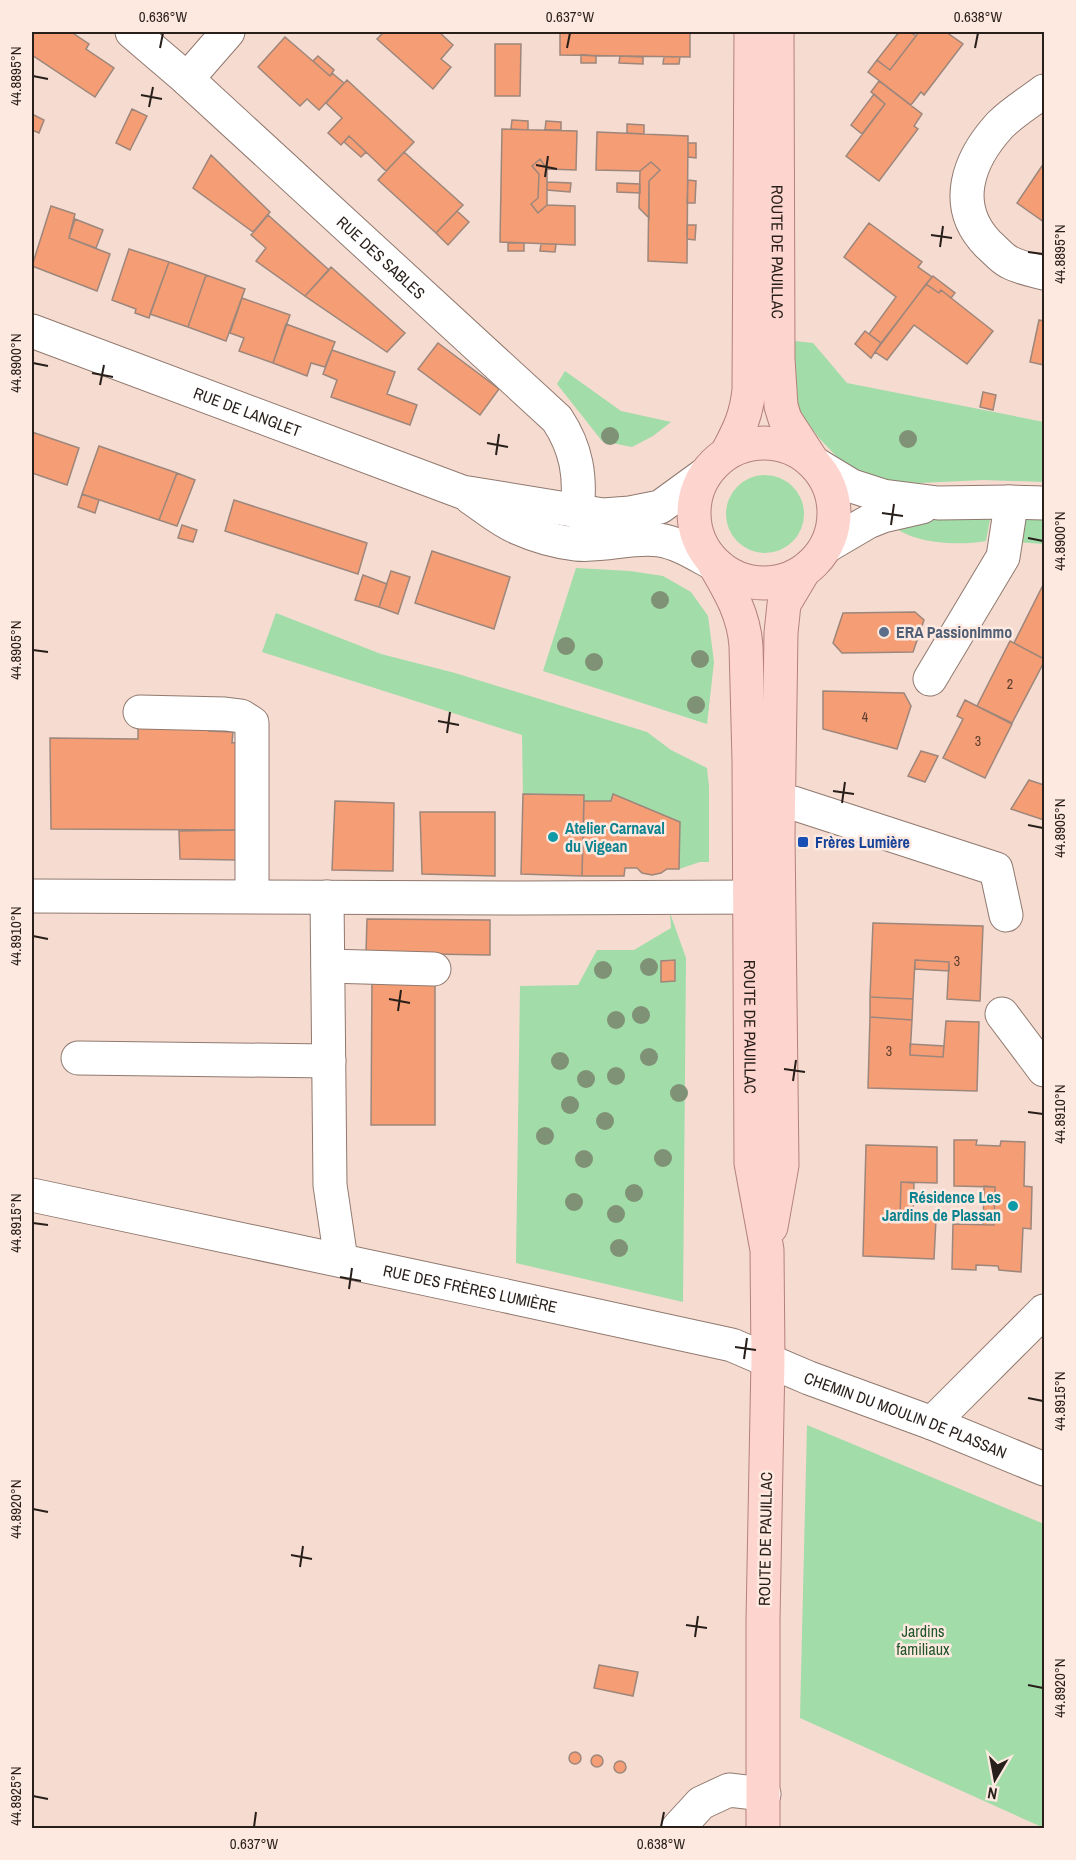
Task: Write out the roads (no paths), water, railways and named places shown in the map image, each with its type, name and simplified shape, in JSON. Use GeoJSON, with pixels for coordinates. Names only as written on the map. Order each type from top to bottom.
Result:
{"type":"FeatureCollection","features":[{"type":"Feature","properties":{"kind":"main road","name":"ROUTE DE PAUILLAC"},"geometry":{"type":"LineString","coordinates":[[715,464],[742,423],[749,390],[751,32]]}},
{"type":"Feature","properties":{"kind":"main road","name":"ROUTE DE PAUILLAC"},"geometry":{"type":"LineString","coordinates":[[777,32],[778,359],[781,406],[785,419],[814,463]]}},
{"type":"Feature","properties":{"kind":"main road"},"geometry":{"type":"LineString","coordinates":[[772,443],[795,450],[814,463],[827,481],[834,502],[834,525],[827,546],[817,561],[803,572],[781,582],[757,584],[734,578],[714,564],[700,545],[693,522],[694,497],[715,464],[748,444],[772,443]]}},
{"type":"Feature","properties":{"kind":"main road","name":"ROUTE DE PAUILLAC"},"geometry":{"type":"LineString","coordinates":[[714,564],[736,602],[745,631],[764,802]]}},
{"type":"Feature","properties":{"kind":"main road","name":"ROUTE DE PAUILLAC"},"geometry":{"type":"LineString","coordinates":[[763,1828],[767,1250],[782,1164],[764,897],[764,802],[784,604],[803,572]]}},
{"type":"Feature","properties":{"kind":"street","name":"RUE DES SABLES"},"geometry":{"type":"LineString","coordinates":[[132,32],[187,79],[557,419],[569,437],[577,470],[579,491],[577,512]]}},
{"type":"Feature","properties":{"kind":"street"},"geometry":{"type":"LineString","coordinates":[[187,79],[228,32]]}},
{"type":"Feature","properties":{"kind":"street"},"geometry":{"type":"LineString","coordinates":[[1044,91],[1001,124],[979,154],[968,178],[966,204],[970,219],[980,235],[998,253],[1009,262],[1044,273]]}},
{"type":"Feature","properties":{"kind":"street","name":"RUE DE LANGLET"},"geometry":{"type":"LineString","coordinates":[[32,331],[462,492],[525,501],[577,512],[603,515],[630,513],[660,507],[715,464]]}},
{"type":"Feature","properties":{"kind":"street"},"geometry":{"type":"LineString","coordinates":[[814,463],[852,486],[883,496],[938,503],[1044,503]]}},
{"type":"Feature","properties":{"kind":"street","name":"RUE DE LANGLET"},"geometry":{"type":"LineString","coordinates":[[462,492],[516,528],[555,540],[596,545],[649,539],[660,540],[676,544],[714,564]]}},
{"type":"Feature","properties":{"kind":"street"},"geometry":{"type":"LineString","coordinates":[[930,679],[1003,557],[1009,502]]}},
{"type":"Feature","properties":{"kind":"street"},"geometry":{"type":"LineString","coordinates":[[827,546],[883,516],[938,503]]}},
{"type":"Feature","properties":{"kind":"street"},"geometry":{"type":"LineString","coordinates":[[140,712],[225,714],[241,716],[252,723],[252,896]]}},
{"type":"Feature","properties":{"kind":"street"},"geometry":{"type":"LineString","coordinates":[[764,802],[793,803],[996,869],[1006,915]]}},
{"type":"Feature","properties":{"kind":"street"},"geometry":{"type":"LineString","coordinates":[[32,896],[764,897]]}},
{"type":"Feature","properties":{"kind":"street"},"geometry":{"type":"LineString","coordinates":[[327,897],[330,1185],[341,1260]]}},
{"type":"Feature","properties":{"kind":"street"},"geometry":{"type":"LineString","coordinates":[[328,966],[434,969]]}},
{"type":"Feature","properties":{"kind":"street"},"geometry":{"type":"LineString","coordinates":[[1002,1014],[1044,1070]]}},
{"type":"Feature","properties":{"kind":"street"},"geometry":{"type":"LineString","coordinates":[[78,1058],[328,1060]]}},
{"type":"Feature","properties":{"kind":"street","name":"RUE DES FRÈRES LUMIÈRE"},"geometry":{"type":"LineString","coordinates":[[32,1195],[732,1346],[768,1360]]}},
{"type":"Feature","properties":{"kind":"street"},"geometry":{"type":"LineString","coordinates":[[932,1423],[1044,1311]]}},
{"type":"Feature","properties":{"kind":"street","name":"CHEMIN DU MOULIN DE PLASSAN"},"geometry":{"type":"LineString","coordinates":[[768,1360],[1044,1469]]}},
{"type":"Feature","properties":{"kind":"street"},"geometry":{"type":"LineString","coordinates":[[678,1828],[701,1803],[729,1790],[764,1794]]}},
{"type":"Feature","properties":{"kind":"place","name":"ERA PassionImmo"},"geometry":{"type":"Point","coordinates":[884,632]}},
{"type":"Feature","properties":{"kind":"place","name":"Atelier Carnaval du Vigean"},"geometry":{"type":"Point","coordinates":[553,837]}},
{"type":"Feature","properties":{"kind":"place","name":"Frères Lumière"},"geometry":{"type":"Point","coordinates":[803,842]}},
{"type":"Feature","properties":{"kind":"place","name":"Résidence Les Jardins de Plassan"},"geometry":{"type":"Point","coordinates":[1013,1206]}},
{"type":"Feature","properties":{"kind":"park label","name":"Jardins familiaux"},"geometry":{"type":"Point","coordinates":[923,1640]}}]}
